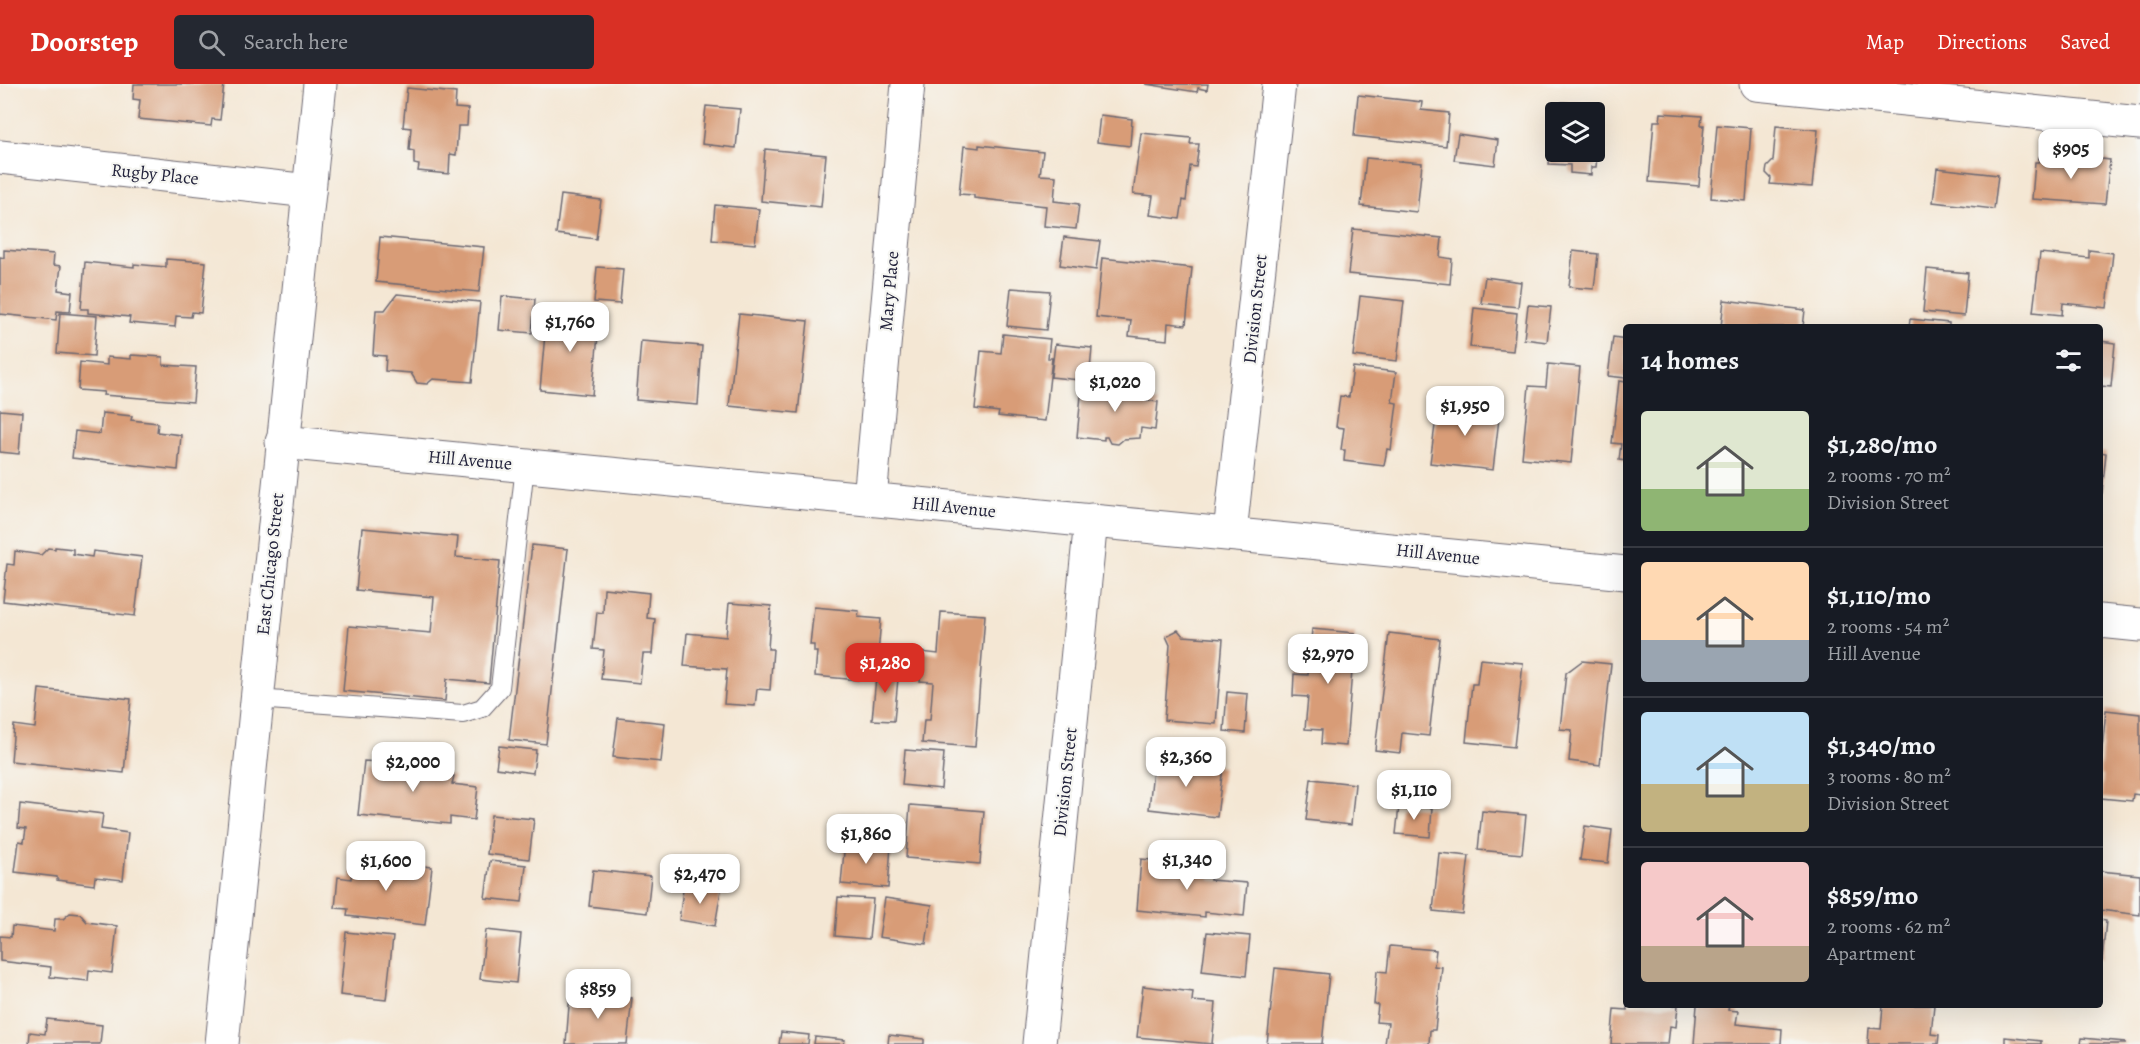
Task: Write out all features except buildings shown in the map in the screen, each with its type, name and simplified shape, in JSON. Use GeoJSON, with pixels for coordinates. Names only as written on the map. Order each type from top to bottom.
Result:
{"type":"FeatureCollection","features":[{"type":"Feature","properties":{"kind":"street","name":"East Chicago Street"},"geometry":{"type":"LineString","coordinates":[[222,1044],[320,84]]}},
{"type":"Feature","properties":{"kind":"street","name":"Mary Place"},"geometry":{"type":"LineString","coordinates":[[870,499],[908,84]]}},
{"type":"Feature","properties":{"kind":"street","name":"Division Street"},"geometry":{"type":"LineString","coordinates":[[1230,534],[1280,84]]}},
{"type":"Feature","properties":{"kind":"street"},"geometry":{"type":"LineString","coordinates":[[1756,84],[2140,123]]}},
{"type":"Feature","properties":{"kind":"street","name":"Rugby Place"},"geometry":{"type":"LineString","coordinates":[[0,158],[309,191]]}},
{"type":"Feature","properties":{"kind":"street","name":"Hill Avenue"},"geometry":{"type":"LineString","coordinates":[[282,442],[1623,573]]}},
{"type":"Feature","properties":{"kind":"street","name":"Division Street"},"geometry":{"type":"LineString","coordinates":[[1039,1044],[1091,520]]}},
{"type":"Feature","properties":{"kind":"street"},"geometry":{"type":"LineString","coordinates":[[2103,621],[2140,625]]}},
{"type":"Feature","properties":{"kind":"lane"},"geometry":{"type":"LineString","coordinates":[[256,699],[463,714],[482,708],[500,688],[525,466]]}}]}
